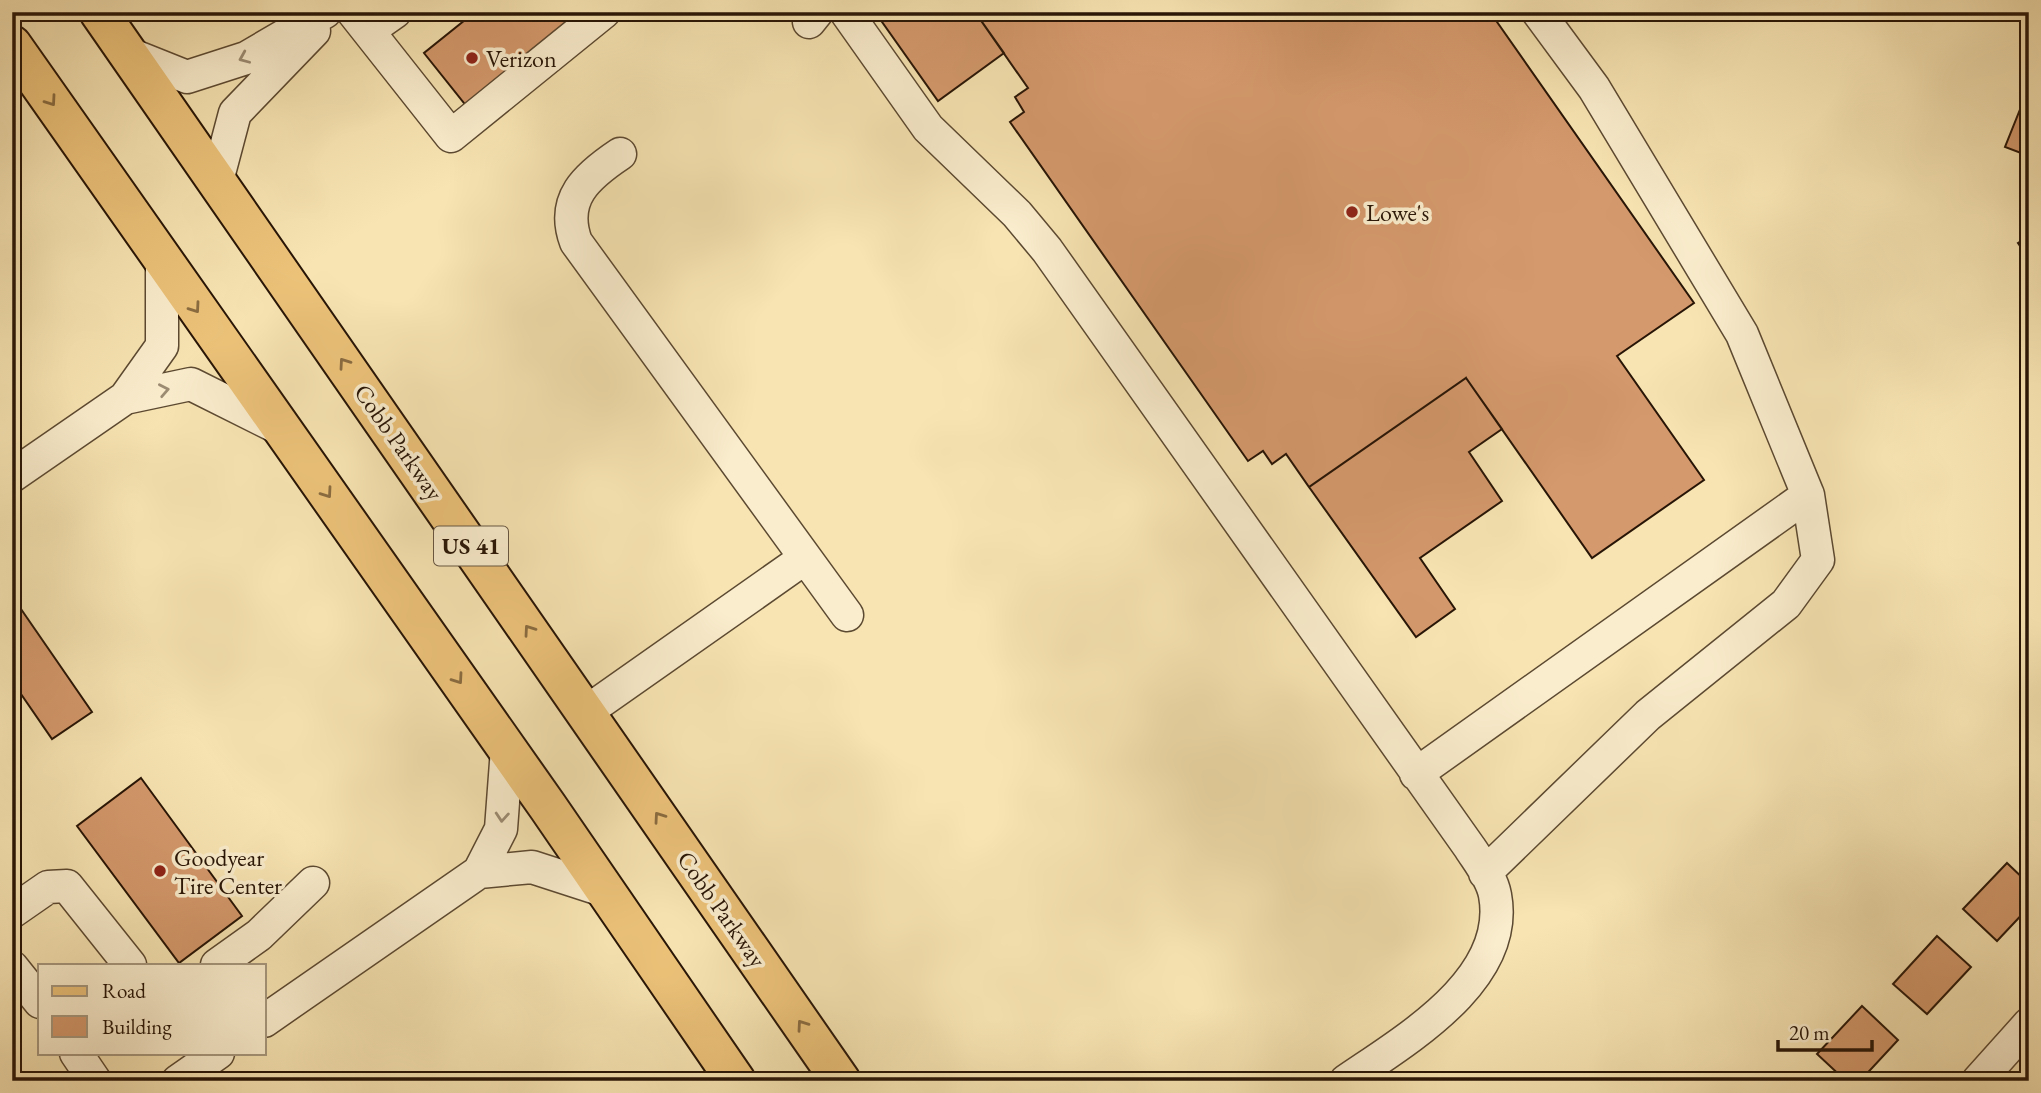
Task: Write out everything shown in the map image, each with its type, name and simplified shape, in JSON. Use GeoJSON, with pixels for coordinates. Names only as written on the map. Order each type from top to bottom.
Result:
{"type":"FeatureCollection","features":[{"type":"Feature","properties":{"kind":"main road","name":"Cobb Parkway"},"geometry":{"type":"LineString","coordinates":[[99,12],[841,1081]]}},
{"type":"Feature","properties":{"kind":"main road"},"geometry":{"type":"LineString","coordinates":[[12,45],[507,749],[736,1081]]}},
{"type":"Feature","properties":{"kind":"street"},"geometry":{"type":"LineString","coordinates":[[127,53],[187,76],[246,58],[325,12]]}},
{"type":"Feature","properties":{"kind":"street"},"geometry":{"type":"LineString","coordinates":[[217,181],[235,113],[332,12]]}},
{"type":"Feature","properties":{"kind":"street"},"geometry":{"type":"LineString","coordinates":[[395,12],[360,22],[451,136],[604,12]]}},
{"type":"Feature","properties":{"kind":"street"},"geometry":{"type":"LineString","coordinates":[[846,12],[928,128],[1017,214],[1042,244],[1485,873],[1495,895],[1496,914],[1487,955],[1461,990],[1432,1020],[1346,1081]]}},
{"type":"Feature","properties":{"kind":"street"},"geometry":{"type":"LineString","coordinates":[[1485,873],[1648,715],[1786,604],[1818,560],[1808,495],[1742,334],[1594,88],[1538,12]]}},
{"type":"Feature","properties":{"kind":"street"},"geometry":{"type":"LineString","coordinates":[[620,154],[596,171],[571,205],[572,231],[576,242],[847,615]]}},
{"type":"Feature","properties":{"kind":"street"},"geometry":{"type":"LineString","coordinates":[[12,476],[125,398],[162,346],[162,260]]}},
{"type":"Feature","properties":{"kind":"street"},"geometry":{"type":"LineString","coordinates":[[125,398],[191,384],[281,429]]}},
{"type":"Feature","properties":{"kind":"street"},"geometry":{"type":"LineString","coordinates":[[1416,774],[1808,495]]}},
{"type":"Feature","properties":{"kind":"street"},"geometry":{"type":"LineString","coordinates":[[586,712],[805,558]]}},
{"type":"Feature","properties":{"kind":"street"},"geometry":{"type":"LineString","coordinates":[[266,1020],[479,872],[501,829],[507,749]]}},
{"type":"Feature","properties":{"kind":"street"},"geometry":{"type":"LineString","coordinates":[[479,872],[532,867],[606,891]]}},
{"type":"Feature","properties":{"kind":"street"},"geometry":{"type":"LineString","coordinates":[[218,964],[260,935],[313,883]]}},
{"type":"Feature","properties":{"kind":"street"},"geometry":{"type":"LineString","coordinates":[[12,912],[48,887],[67,886],[129,964]]}},
{"type":"Feature","properties":{"kind":"street"},"geometry":{"type":"LineString","coordinates":[[1978,1081],[2029,1024]]}},
{"type":"Feature","properties":{"kind":"street"},"geometry":{"type":"LineString","coordinates":[[77,1054],[95,1081]]}},
{"type":"Feature","properties":{"kind":"street"},"geometry":{"type":"LineString","coordinates":[[178,1081],[217,1054]]}},
{"type":"Feature","properties":{"kind":"building"},"geometry":{"type":"Polygon","coordinates":[[[475,12],[588,12],[468,108],[424,53],[475,12]]]}},
{"type":"Feature","properties":{"kind":"building"},"geometry":{"type":"Polygon","coordinates":[[[875,12],[975,12],[1004,53],[938,101],[875,12]]]}},
{"type":"Feature","properties":{"kind":"building","name":"Lowe's"},"geometry":{"type":"Polygon","coordinates":[[[975,12],[1490,12],[1694,303],[1617,356],[1704,480],[1592,558],[1466,378],[1309,487],[1286,454],[1272,464],[1263,451],[1248,461],[1010,122],[1024,112],[1015,97],[1028,88],[975,12]]]}},
{"type":"Feature","properties":{"kind":"building"},"geometry":{"type":"Polygon","coordinates":[[[2029,87],[2029,156],[2005,147],[2029,87]]]}},
{"type":"Feature","properties":{"kind":"building"},"geometry":{"type":"Polygon","coordinates":[[[2029,236],[2029,259],[2018,243],[2029,236]]]}},
{"type":"Feature","properties":{"kind":"building"},"geometry":{"type":"Polygon","coordinates":[[[1466,378],[1502,429],[1469,452],[1502,501],[1420,558],[1455,609],[1416,637],[1309,487],[1466,378]]]}},
{"type":"Feature","properties":{"kind":"building"},"geometry":{"type":"Polygon","coordinates":[[[12,596],[92,712],[52,739],[12,681],[12,596]]]}},
{"type":"Feature","properties":{"kind":"building","name":"Goodyear Tire Center"},"geometry":{"type":"Polygon","coordinates":[[[141,778],[242,916],[179,963],[77,826],[141,778]]]}},
{"type":"Feature","properties":{"kind":"building"},"geometry":{"type":"Polygon","coordinates":[[[2007,863],[2029,884],[2029,907],[1997,941],[1963,909],[2007,863]]]}},
{"type":"Feature","properties":{"kind":"building"},"geometry":{"type":"Polygon","coordinates":[[[1937,936],[1971,967],[1927,1014],[1893,984],[1937,936]]]}},
{"type":"Feature","properties":{"kind":"building"},"geometry":{"type":"Polygon","coordinates":[[[1862,1006],[1898,1040],[1860,1081],[1846,1081],[1817,1054],[1862,1006]]]}},
{"type":"Feature","properties":{"kind":"place","name":"Verizon"},"geometry":{"type":"Point","coordinates":[472,58]}},
{"type":"Feature","properties":{"kind":"place","name":"Lowe's"},"geometry":{"type":"Point","coordinates":[1352,212]}},
{"type":"Feature","properties":{"kind":"place","name":"Goodyear Tire Center"},"geometry":{"type":"Point","coordinates":[160,871]}}]}
